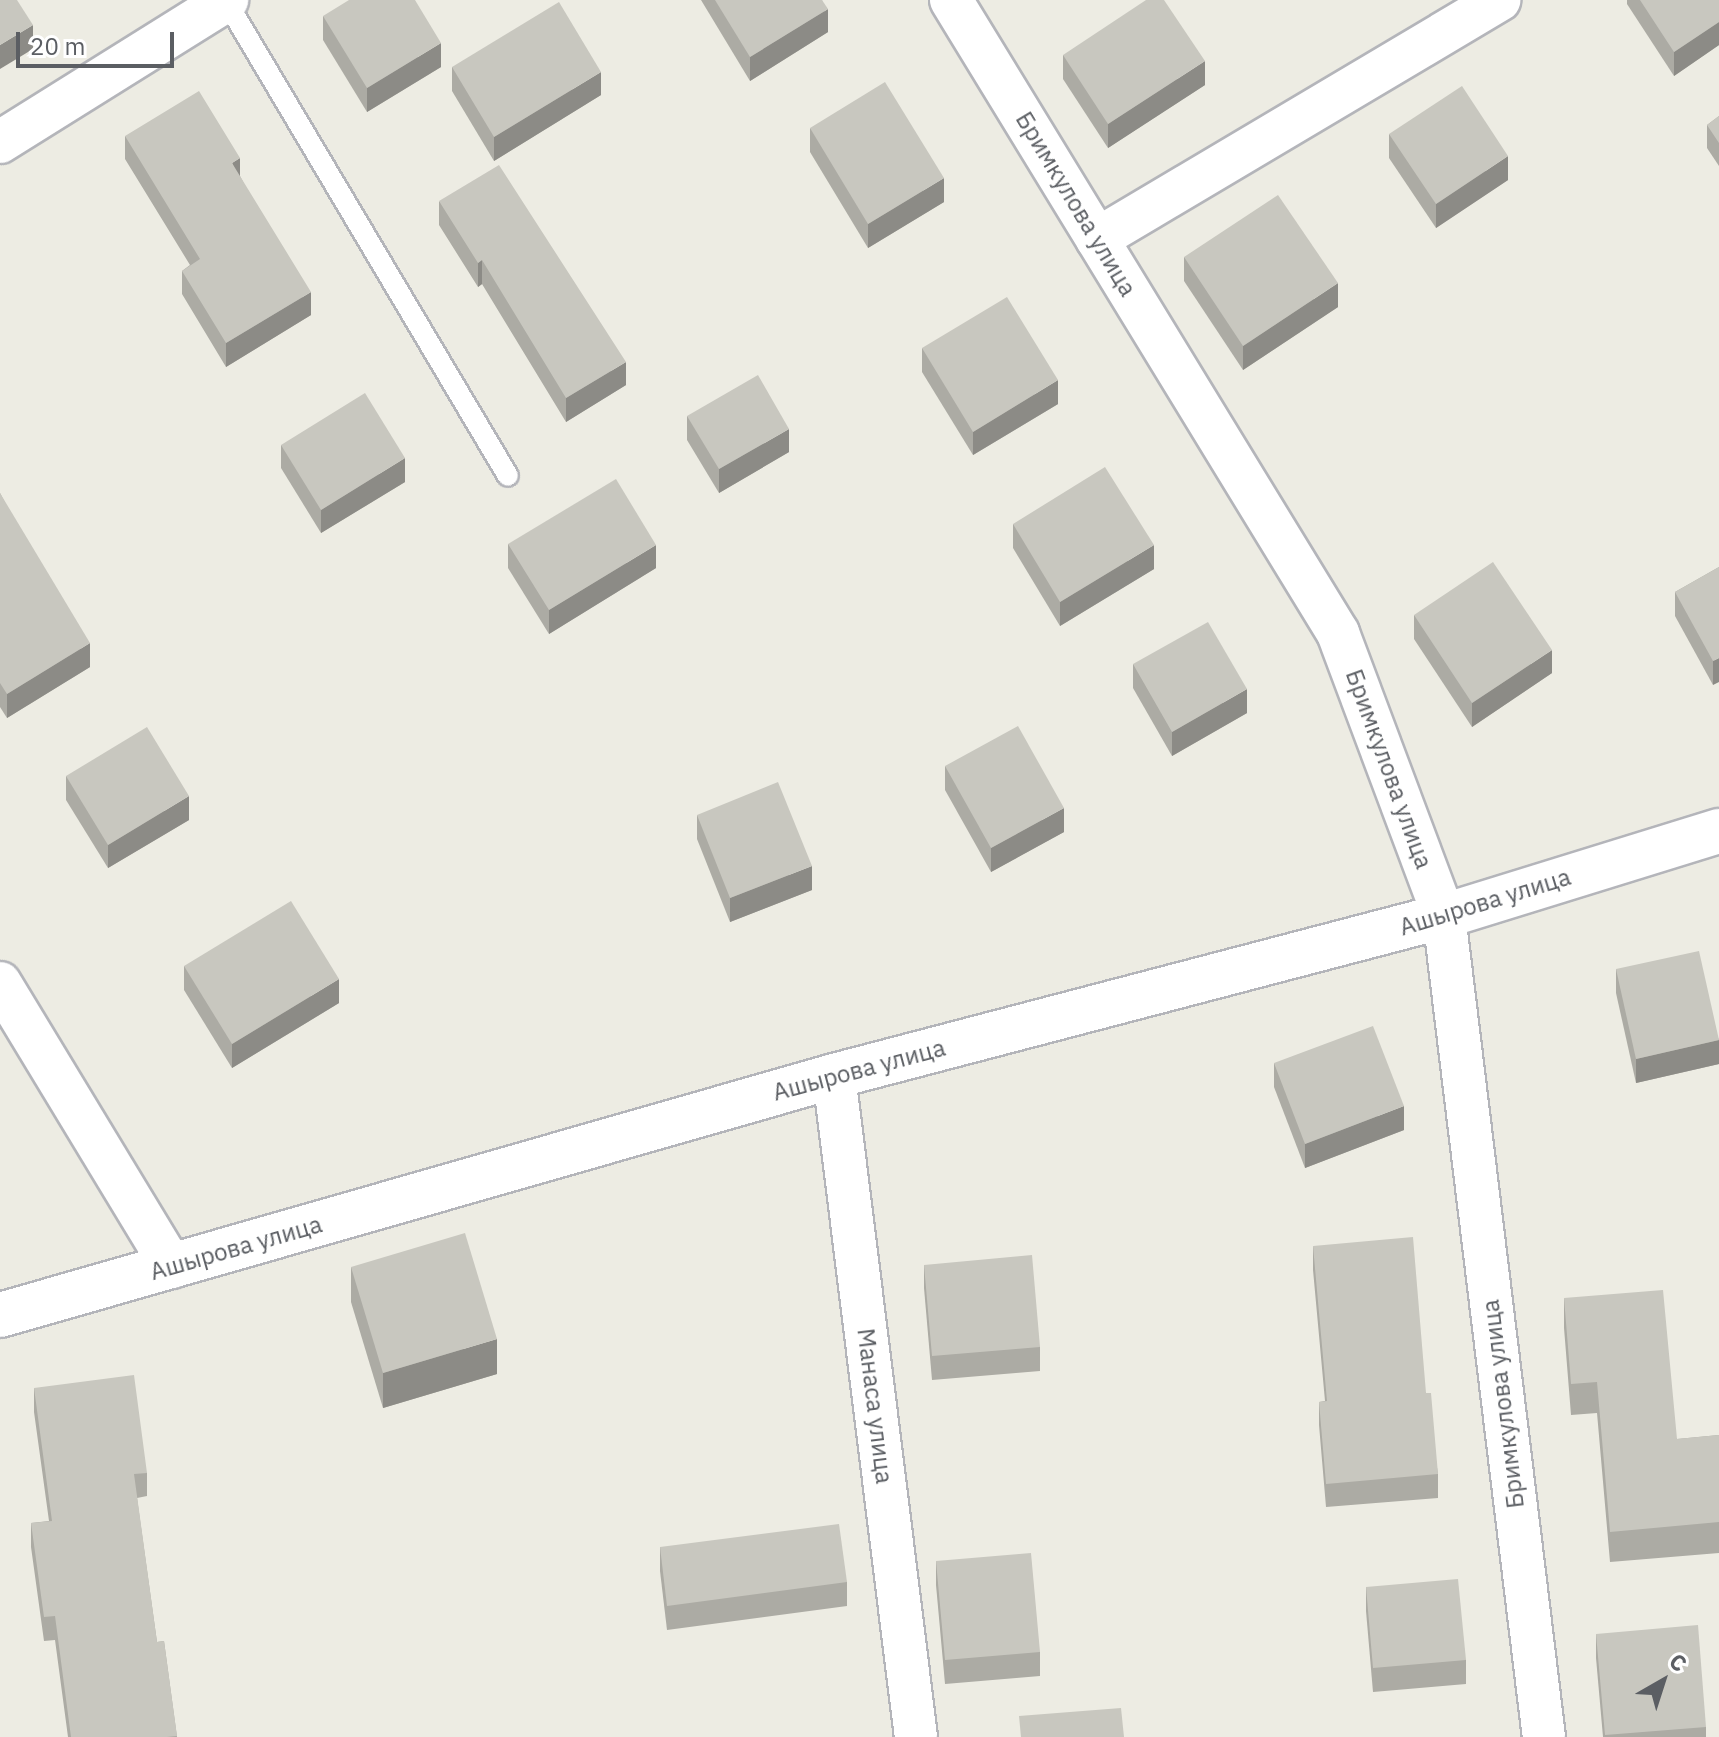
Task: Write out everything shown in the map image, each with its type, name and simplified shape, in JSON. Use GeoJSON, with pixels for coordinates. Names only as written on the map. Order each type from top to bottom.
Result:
{"type":"FeatureCollection","features":[{"type":"Feature","properties":{"kind":"street"},"geometry":{"type":"LineString","coordinates":[[0,142],[226,0]]}},
{"type":"Feature","properties":{"kind":"street","name":"Бримкулова улица"},"geometry":{"type":"LineString","coordinates":[[951,0],[1338,633],[1444,916],[1544,1737]]}},
{"type":"Feature","properties":{"kind":"street"},"geometry":{"type":"LineString","coordinates":[[1097,239],[1499,0]]}},
{"type":"Feature","properties":{"kind":"street","name":"Ашырова улица"},"geometry":{"type":"LineString","coordinates":[[0,1315],[834,1076],[1444,916],[1719,831]]}},
{"type":"Feature","properties":{"kind":"street"},"geometry":{"type":"LineString","coordinates":[[0,983],[172,1267]]}},
{"type":"Feature","properties":{"kind":"street","name":"Манаса улица"},"geometry":{"type":"LineString","coordinates":[[834,1076],[916,1737]]}},
{"type":"Feature","properties":{"kind":"lane"},"geometry":{"type":"LineString","coordinates":[[226,0],[508,476]]}},
{"type":"Feature","properties":{"kind":"building"},"geometry":{"type":"Polygon","coordinates":[[[0,0],[17,0],[33,25],[0,45],[0,0]]]}},
{"type":"Feature","properties":{"kind":"building"},"geometry":{"type":"Polygon","coordinates":[[[349,0],[415,0],[441,43],[367,88],[323,16],[349,0]]]}},
{"type":"Feature","properties":{"kind":"building"},"geometry":{"type":"Polygon","coordinates":[[[715,0],[822,0],[828,9],[750,57],[715,0]]]}},
{"type":"Feature","properties":{"kind":"building"},"geometry":{"type":"Polygon","coordinates":[[[1146,0],[1164,0],[1205,61],[1108,124],[1063,55],[1146,0]]]}},
{"type":"Feature","properties":{"kind":"building"},"geometry":{"type":"Polygon","coordinates":[[[1640,0],[1719,0],[1719,22],[1674,52],[1640,0]]]}},
{"type":"Feature","properties":{"kind":"building"},"geometry":{"type":"Polygon","coordinates":[[[559,2],[601,72],[494,137],[452,67],[559,2]]]}},
{"type":"Feature","properties":{"kind":"building"},"geometry":{"type":"Polygon","coordinates":[[[885,82],[944,178],[868,224],[810,128],[885,82]]]}},
{"type":"Feature","properties":{"kind":"building"},"geometry":{"type":"Polygon","coordinates":[[[1462,86],[1508,156],[1436,204],[1389,134],[1462,86]]]}},
{"type":"Feature","properties":{"kind":"building"},"geometry":{"type":"Polygon","coordinates":[[[199,91],[240,158],[232,163],[311,292],[226,343],[182,271],[200,259],[125,136],[199,91]]]}},
{"type":"Feature","properties":{"kind":"building"},"geometry":{"type":"Polygon","coordinates":[[[1719,116],[1719,143],[1707,125],[1719,116]]]}},
{"type":"Feature","properties":{"kind":"building"},"geometry":{"type":"Polygon","coordinates":[[[499,165],[626,362],[566,398],[482,260],[478,263],[439,201],[499,165]]]}},
{"type":"Feature","properties":{"kind":"building"},"geometry":{"type":"Polygon","coordinates":[[[1278,195],[1338,283],[1243,346],[1184,257],[1278,195]]]}},
{"type":"Feature","properties":{"kind":"building"},"geometry":{"type":"Polygon","coordinates":[[[1007,297],[1058,380],[973,432],[922,348],[1007,297]]]}},
{"type":"Feature","properties":{"kind":"building"},"geometry":{"type":"Polygon","coordinates":[[[758,375],[789,429],[719,469],[687,416],[758,375]]]}},
{"type":"Feature","properties":{"kind":"building"},"geometry":{"type":"Polygon","coordinates":[[[365,393],[405,458],[321,510],[281,445],[365,393]]]}},
{"type":"Feature","properties":{"kind":"building"},"geometry":{"type":"Polygon","coordinates":[[[1105,467],[1154,545],[1060,602],[1013,524],[1105,467]]]}},
{"type":"Feature","properties":{"kind":"building"},"geometry":{"type":"Polygon","coordinates":[[[616,479],[656,545],[549,610],[508,544],[616,479]]]}},
{"type":"Feature","properties":{"kind":"building"},"geometry":{"type":"Polygon","coordinates":[[[0,493],[90,643],[7,694],[0,683],[0,493]]]}},
{"type":"Feature","properties":{"kind":"building"},"geometry":{"type":"Polygon","coordinates":[[[1493,562],[1552,650],[1472,703],[1414,615],[1493,562]]]}},
{"type":"Feature","properties":{"kind":"building"},"geometry":{"type":"Polygon","coordinates":[[[1719,567],[1719,658],[1713,661],[1675,592],[1719,567]]]}},
{"type":"Feature","properties":{"kind":"building"},"geometry":{"type":"Polygon","coordinates":[[[1208,622],[1247,689],[1172,732],[1133,664],[1208,622]]]}},
{"type":"Feature","properties":{"kind":"building"},"geometry":{"type":"Polygon","coordinates":[[[1018,726],[1064,808],[991,848],[945,766],[1018,726]]]}},
{"type":"Feature","properties":{"kind":"building"},"geometry":{"type":"Polygon","coordinates":[[[147,727],[189,796],[108,845],[66,776],[147,727]]]}},
{"type":"Feature","properties":{"kind":"building"},"geometry":{"type":"Polygon","coordinates":[[[778,782],[812,866],[730,898],[697,815],[778,782]]]}},
{"type":"Feature","properties":{"kind":"building"},"geometry":{"type":"Polygon","coordinates":[[[291,901],[339,979],[232,1044],[184,966],[291,901]]]}},
{"type":"Feature","properties":{"kind":"building"},"geometry":{"type":"Polygon","coordinates":[[[1699,951],[1719,1040],[1636,1059],[1616,969],[1699,951]]]}},
{"type":"Feature","properties":{"kind":"building"},"geometry":{"type":"Polygon","coordinates":[[[1373,1026],[1404,1106],[1305,1144],[1274,1063],[1373,1026]]]}},
{"type":"Feature","properties":{"kind":"building"},"geometry":{"type":"Polygon","coordinates":[[[465,1233],[497,1339],[383,1373],[351,1267],[465,1233]]]}},
{"type":"Feature","properties":{"kind":"building"},"geometry":{"type":"Polygon","coordinates":[[[1413,1237],[1426,1393],[1431,1393],[1438,1474],[1326,1484],[1319,1402],[1327,1401],[1313,1246],[1413,1237]]]}},
{"type":"Feature","properties":{"kind":"building"},"geometry":{"type":"Polygon","coordinates":[[[1032,1255],[1040,1347],[932,1356],[924,1265],[1032,1255]]]}},
{"type":"Feature","properties":{"kind":"building"},"geometry":{"type":"Polygon","coordinates":[[[1663,1290],[1677,1439],[1719,1435],[1719,1522],[1610,1532],[1597,1382],[1571,1384],[1564,1298],[1663,1290]]]}},
{"type":"Feature","properties":{"kind":"building"},"geometry":{"type":"Polygon","coordinates":[[[134,1375],[147,1473],[134,1474],[157,1642],[164,1641],[177,1736],[71,1737],[55,1616],[44,1617],[31,1523],[52,1521],[34,1388],[134,1375]]]}},
{"type":"Feature","properties":{"kind":"building"},"geometry":{"type":"Polygon","coordinates":[[[839,1524],[847,1582],[667,1606],[660,1547],[839,1524]]]}},
{"type":"Feature","properties":{"kind":"building"},"geometry":{"type":"Polygon","coordinates":[[[1031,1553],[1040,1652],[945,1660],[936,1561],[1031,1553]]]}},
{"type":"Feature","properties":{"kind":"building"},"geometry":{"type":"Polygon","coordinates":[[[1458,1579],[1466,1660],[1373,1668],[1366,1587],[1458,1579]]]}},
{"type":"Feature","properties":{"kind":"building"},"geometry":{"type":"Polygon","coordinates":[[[1698,1625],[1706,1727],[1605,1735],[1596,1634],[1698,1625]]]}},
{"type":"Feature","properties":{"kind":"building"},"geometry":{"type":"Polygon","coordinates":[[[1121,1708],[1124,1737],[1021,1737],[1019,1716],[1121,1708]]]}}]}
